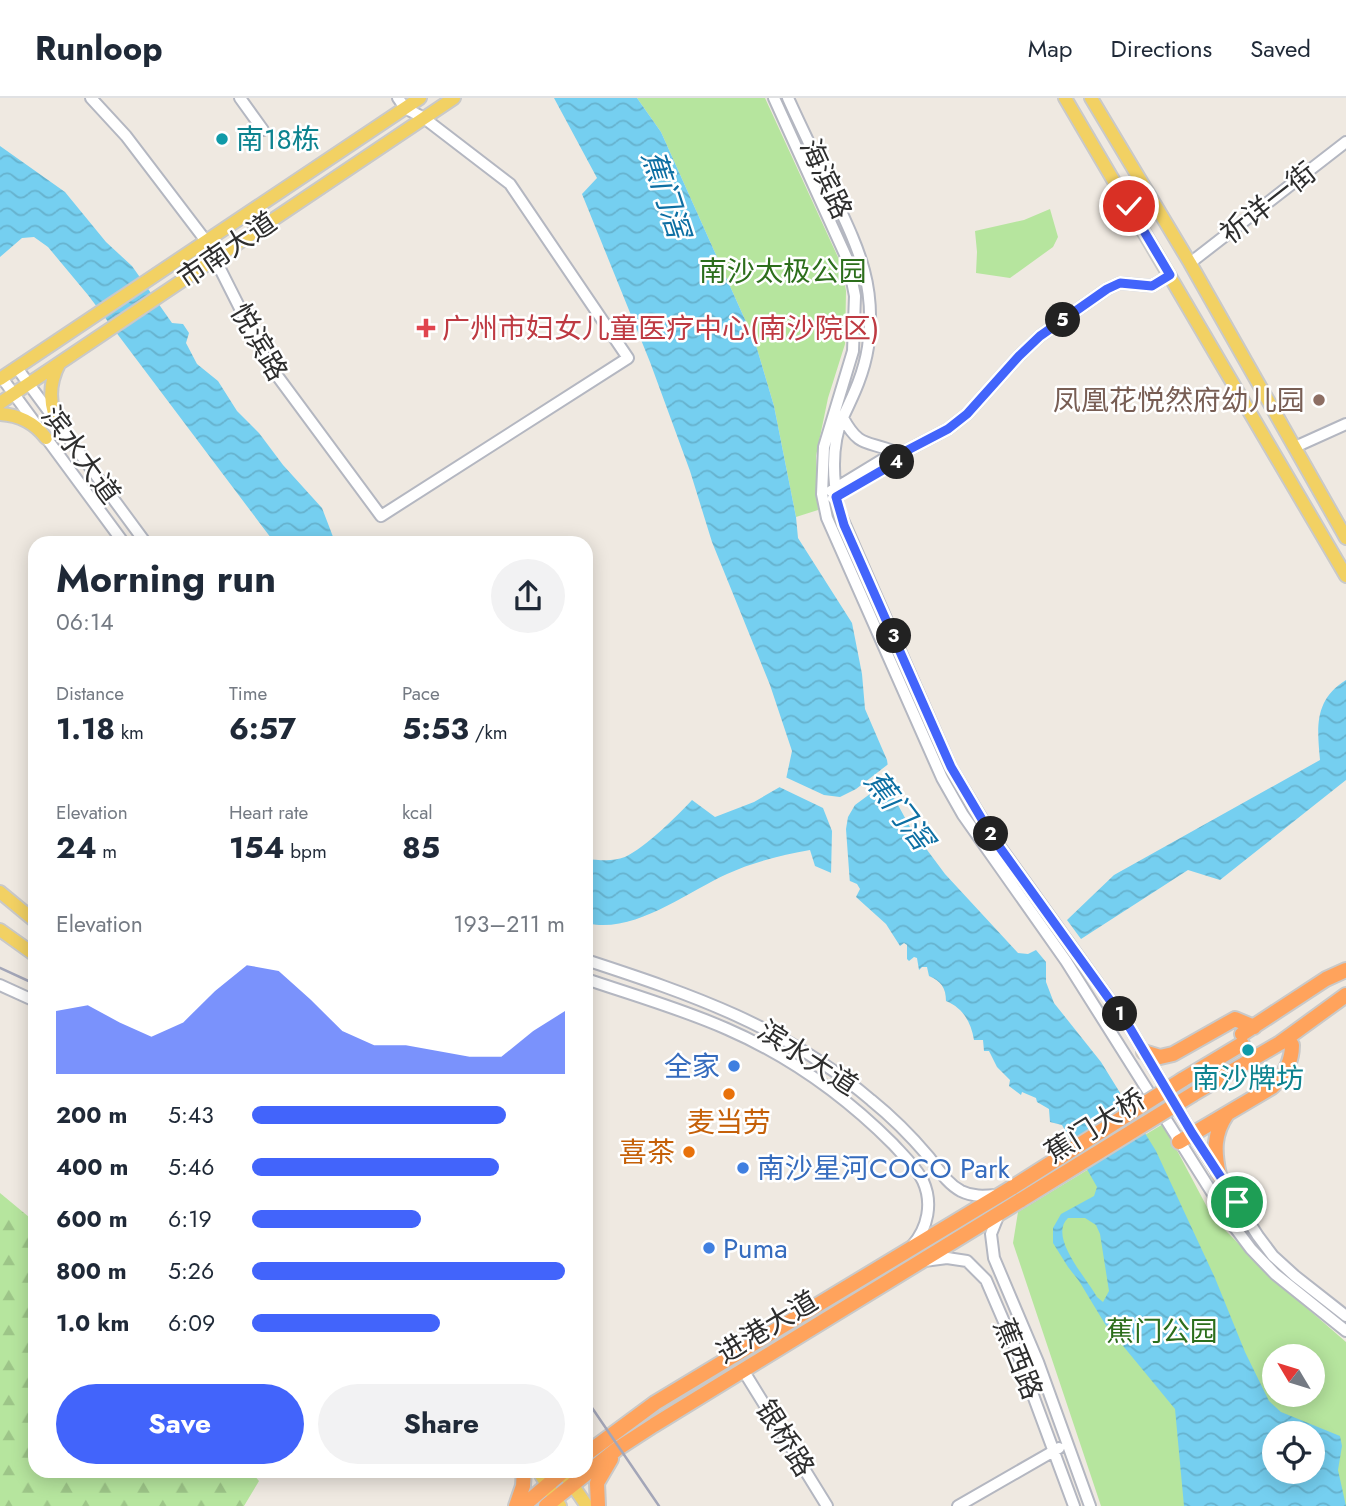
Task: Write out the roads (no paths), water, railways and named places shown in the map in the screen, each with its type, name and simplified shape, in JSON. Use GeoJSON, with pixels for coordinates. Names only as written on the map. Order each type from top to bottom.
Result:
{"type":"FeatureCollection","features":[{"type":"Feature","properties":{"kind":"highway"},"geometry":{"type":"LineString","coordinates":[[1144,1052],[1160,1058],[1173,1054],[1235,1019],[1245,1037],[1326,979],[1346,971]]}},
{"type":"Feature","properties":{"kind":"highway"},"geometry":{"type":"LineString","coordinates":[[1256,1062],[1292,1045],[1332,1013],[1346,997]]}},
{"type":"Feature","properties":{"kind":"highway"},"geometry":{"type":"LineString","coordinates":[[1256,1062],[1346,997]]}},
{"type":"Feature","properties":{"kind":"highway","name":"蕉门大桥"},"geometry":{"type":"LineString","coordinates":[[1013,1187],[1182,1080],[1199,1072],[1222,1047],[1245,1037]]}},
{"type":"Feature","properties":{"kind":"highway"},"geometry":{"type":"LineString","coordinates":[[1179,1142],[1272,1087],[1289,1065],[1292,1045]]}},
{"type":"Feature","properties":{"kind":"highway","name":"蕉门大桥"},"geometry":{"type":"LineString","coordinates":[[1021,1200],[1209,1084],[1232,1079],[1256,1062]]}},
{"type":"Feature","properties":{"kind":"highway"},"geometry":{"type":"LineString","coordinates":[[1219,1175],[1214,1146],[1228,1112]]}},
{"type":"Feature","properties":{"kind":"highway","name":"进港大道"},"geometry":{"type":"LineString","coordinates":[[593,1448],[655,1403],[1013,1187]]}},
{"type":"Feature","properties":{"kind":"highway","name":"进港大道"},"geometry":{"type":"LineString","coordinates":[[593,1461],[617,1449],[1021,1200]]}},
{"type":"Feature","properties":{"kind":"highway"},"geometry":{"type":"LineString","coordinates":[[593,1441],[607,1437]]}},
{"type":"Feature","properties":{"kind":"highway"},"geometry":{"type":"LineString","coordinates":[[598,1506],[597,1483],[617,1449]]}},
{"type":"Feature","properties":{"kind":"highway"},"geometry":{"type":"LineString","coordinates":[[516,1506],[524,1478]]}},
{"type":"Feature","properties":{"kind":"highway","name":"进港大道"},"geometry":{"type":"LineString","coordinates":[[523,1506],[552,1499],[564,1478]]}},
{"type":"Feature","properties":{"kind":"main road","name":"市南大道"},"geometry":{"type":"LineString","coordinates":[[1,378],[206,241],[401,103],[420,98]]}},
{"type":"Feature","properties":{"kind":"main road","name":"市南大道"},"geometry":{"type":"LineString","coordinates":[[0,403],[454,98]]}},
{"type":"Feature","properties":{"kind":"main road"},"geometry":{"type":"LineString","coordinates":[[1065,98],[1346,576]]}},
{"type":"Feature","properties":{"kind":"main road"},"geometry":{"type":"LineString","coordinates":[[1091,98],[1190,263],[1346,538]]}},
{"type":"Feature","properties":{"kind":"main road"},"geometry":{"type":"LineString","coordinates":[[60,363],[51,391],[52,406],[60,427]]}},
{"type":"Feature","properties":{"kind":"main road"},"geometry":{"type":"LineString","coordinates":[[0,414],[24,419],[46,438]]}},
{"type":"Feature","properties":{"kind":"main road"},"geometry":{"type":"LineString","coordinates":[[0,895],[28,916]]}},
{"type":"Feature","properties":{"kind":"main road"},"geometry":{"type":"LineString","coordinates":[[0,930],[28,950]]}},
{"type":"Feature","properties":{"kind":"main road"},"geometry":{"type":"LineString","coordinates":[[542,1478],[552,1499]]}},
{"type":"Feature","properties":{"kind":"main road"},"geometry":{"type":"LineString","coordinates":[[569,1478],[587,1506]]}},
{"type":"Feature","properties":{"kind":"street","name":"悦滨路"},"geometry":{"type":"LineString","coordinates":[[90,98],[126,136],[206,241],[267,362],[381,516],[628,358],[510,184],[424,118]]}},
{"type":"Feature","properties":{"kind":"street"},"geometry":{"type":"LineString","coordinates":[[240,98],[263,130]]}},
{"type":"Feature","properties":{"kind":"street"},"geometry":{"type":"LineString","coordinates":[[420,98],[424,118]]}},
{"type":"Feature","properties":{"kind":"street","name":"海滨路"},"geometry":{"type":"LineString","coordinates":[[774,98],[849,261],[855,296],[853,351],[824,447],[821,470],[823,497],[832,534],[886,648],[942,778],[963,815],[1055,946],[1213,1195],[1251,1249],[1275,1274],[1346,1331]]}},
{"type":"Feature","properties":{"kind":"street","name":"海滨路"},"geometry":{"type":"LineString","coordinates":[[788,98],[860,253],[870,309],[868,347],[859,384],[842,418],[835,454],[836,493],[844,525],[951,767],[993,838],[1130,1028],[1192,1133],[1273,1256],[1346,1316]]}},
{"type":"Feature","properties":{"kind":"street"},"geometry":{"type":"LineString","coordinates":[[401,103],[424,118]]}},
{"type":"Feature","properties":{"kind":"street","name":"祈详一街"},"geometry":{"type":"LineString","coordinates":[[1190,263],[1346,142]]}},
{"type":"Feature","properties":{"kind":"street"},"geometry":{"type":"LineString","coordinates":[[842,418],[852,434],[865,443],[899,452],[948,429],[967,414],[1040,336],[1107,289],[1120,283],[1152,286],[1170,275]]}},
{"type":"Feature","properties":{"kind":"street","name":"滨水大道"},"geometry":{"type":"LineString","coordinates":[[17,368],[141,536]]}},
{"type":"Feature","properties":{"kind":"street","name":"滨水大道"},"geometry":{"type":"LineString","coordinates":[[1,378],[119,536]]}},
{"type":"Feature","properties":{"kind":"street"},"geometry":{"type":"LineString","coordinates":[[1295,447],[1346,424]]}},
{"type":"Feature","properties":{"kind":"street"},"geometry":{"type":"LineString","coordinates":[[823,497],[900,460],[899,452]]}},
{"type":"Feature","properties":{"kind":"street","name":"滨水大道"},"geometry":{"type":"LineString","coordinates":[[593,962],[711,1003],[778,1034],[830,1067],[878,1105],[914,1140],[955,1188],[978,1196],[1000,1195]]}},
{"type":"Feature","properties":{"kind":"street","name":"滨水大道"},"geometry":{"type":"LineString","coordinates":[[593,981],[705,1020],[748,1039],[810,1075],[866,1119],[916,1170],[926,1190],[928,1212],[925,1223],[921,1234],[907,1251]]}},
{"type":"Feature","properties":{"kind":"street"},"geometry":{"type":"LineString","coordinates":[[0,985],[28,998]]}},
{"type":"Feature","properties":{"kind":"street","name":"蕉西路"},"geometry":{"type":"LineString","coordinates":[[999,1214],[991,1234],[994,1258],[1038,1362],[1090,1506]]}},
{"type":"Feature","properties":{"kind":"street","name":"蕉西路"},"geometry":{"type":"LineString","coordinates":[[921,1262],[947,1258],[967,1261],[986,1280],[1017,1352],[1074,1506]]}},
{"type":"Feature","properties":{"kind":"street"},"geometry":{"type":"LineString","coordinates":[[986,1280],[993,1271],[1001,1274]]}},
{"type":"Feature","properties":{"kind":"street","name":"银桥路"},"geometry":{"type":"LineString","coordinates":[[743,1370],[827,1506]]}},
{"type":"Feature","properties":{"kind":"street"},"geometry":{"type":"LineString","coordinates":[[958,1506],[1067,1443]]}},
{"type":"Feature","properties":{"kind":"water","name":"蕉门滘"},"geometry":{"type":"Polygon","coordinates":[[[554,98],[637,98],[661,132],[755,342],[774,406],[798,538],[852,623],[862,674],[865,709],[887,760],[892,794],[910,827],[945,874],[1018,953],[1028,954],[1036,950],[1046,962],[1046,982],[1054,1003],[1101,1062],[1156,1151],[1262,1387],[1262,1407],[1276,1407],[1303,1421],[1262,1421],[1262,1484],[1325,1484],[1325,1430],[1340,1436],[1342,1446],[1338,1470],[1346,1506],[1184,1506],[1175,1409],[1105,1324],[1053,1243],[1053,1228],[1061,1214],[1094,1196],[1097,1187],[1062,1125],[1050,1122],[1049,1109],[1037,1102],[1036,1098],[1022,1092],[1021,1095],[1009,1086],[1010,1080],[997,1067],[989,1051],[984,1051],[983,1040],[974,1040],[965,1016],[946,1001],[942,986],[929,976],[927,967],[919,970],[917,958],[914,957],[909,961],[907,945],[904,943],[900,946],[886,924],[856,897],[860,889],[857,884],[815,866],[810,850],[768,859],[737,870],[640,918],[622,923],[593,924],[593,859],[615,860],[633,853],[692,800],[715,817],[754,802],[785,784],[792,751],[770,685],[712,542],[690,471],[650,362],[582,194],[597,178],[554,98]],[[1068,1218],[1063,1226],[1063,1236],[1071,1257],[1103,1302],[1109,1291],[1100,1234],[1096,1225],[1085,1218],[1068,1218]]]}},
{"type":"Feature","properties":{"kind":"water"},"geometry":{"type":"Polygon","coordinates":[[[0,146],[65,192],[106,242],[132,266],[172,323],[183,324],[189,333],[186,343],[197,364],[218,381],[237,411],[322,508],[333,536],[269,536],[88,295],[48,247],[34,237],[22,238],[0,257],[0,146]]]}},
{"type":"Feature","properties":{"kind":"water"},"geometry":{"type":"Polygon","coordinates":[[[1346,680],[1346,780],[1220,880],[1188,870],[1081,939],[1067,920],[1114,875],[1320,760],[1318,725],[1323,705],[1328,696],[1346,680]]]}},
{"type":"Feature","properties":{"kind":"tunnel"},"geometry":{"type":"LineString","coordinates":[[1255,1066],[1260,1063]]}},
{"type":"Feature","properties":{"kind":"railway"},"geometry":{"type":"LineString","coordinates":[[0,968],[28,981]]}},
{"type":"Feature","properties":{"kind":"railway"},"geometry":{"type":"LineString","coordinates":[[593,1409],[659,1506]]}},
{"type":"Feature","properties":{"kind":"place","name":"南18栋"},"geometry":{"type":"Point","coordinates":[222,139]}},
{"type":"Feature","properties":{"kind":"place","name":"广州市妇女儿童医疗中心(南沙院区)"},"geometry":{"type":"Point","coordinates":[426,328]}},
{"type":"Feature","properties":{"kind":"place","name":"凤凰花悦然府幼儿园"},"geometry":{"type":"Point","coordinates":[1319,400]}},
{"type":"Feature","properties":{"kind":"place","name":"南沙牌坊"},"geometry":{"type":"Point","coordinates":[1248,1050]}},
{"type":"Feature","properties":{"kind":"place","name":"全家"},"geometry":{"type":"Point","coordinates":[734,1066]}},
{"type":"Feature","properties":{"kind":"place","name":"麦当劳"},"geometry":{"type":"Point","coordinates":[729,1094]}},
{"type":"Feature","properties":{"kind":"place","name":"喜茶"},"geometry":{"type":"Point","coordinates":[689,1152]}},
{"type":"Feature","properties":{"kind":"place","name":"南沙星河COCO Park"},"geometry":{"type":"Point","coordinates":[743,1168]}},
{"type":"Feature","properties":{"kind":"place","name":"Puma"},"geometry":{"type":"Point","coordinates":[709,1248]}},
{"type":"Feature","properties":{"kind":"park label","name":"南沙太极公园"},"geometry":{"type":"Point","coordinates":[783,271]}},
{"type":"Feature","properties":{"kind":"park label","name":"蕉门公园"},"geometry":{"type":"Point","coordinates":[1162,1331]}}]}
